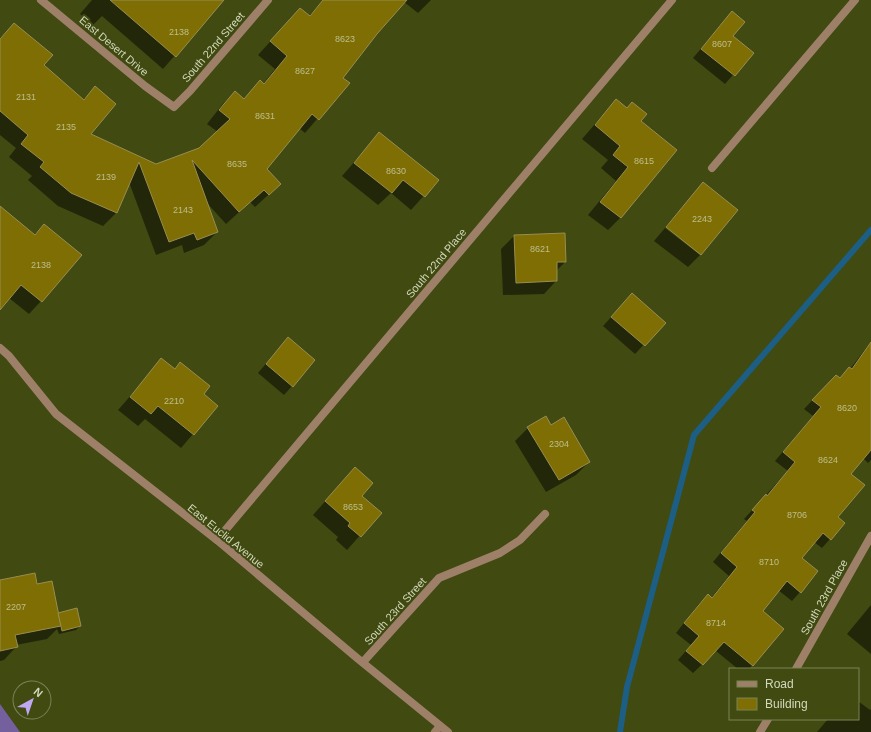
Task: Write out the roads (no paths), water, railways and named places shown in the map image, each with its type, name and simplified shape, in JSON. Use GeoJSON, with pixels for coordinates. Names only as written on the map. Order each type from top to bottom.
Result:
{"type":"FeatureCollection","features":[{"type":"Feature","properties":{"kind":"street","name":"East Desert Drive"},"geometry":{"type":"LineString","coordinates":[[42,0],[145,86],[174,107]]}},
{"type":"Feature","properties":{"kind":"street","name":"South 22nd Street"},"geometry":{"type":"LineString","coordinates":[[174,107],[190,91],[268,0]]}},
{"type":"Feature","properties":{"kind":"street","name":"South 22nd Place"},"geometry":{"type":"LineString","coordinates":[[217,540],[672,0]]}},
{"type":"Feature","properties":{"kind":"street"},"geometry":{"type":"LineString","coordinates":[[712,168],[855,0]]}},
{"type":"Feature","properties":{"kind":"street","name":"East Euclid Avenue"},"geometry":{"type":"LineString","coordinates":[[0,348],[56,414],[217,540],[363,662],[438,729],[448,732]]}},
{"type":"Feature","properties":{"kind":"street","name":"South 23rd Street"},"geometry":{"type":"LineString","coordinates":[[363,662],[439,578],[500,553],[520,540],[545,514]]}},
{"type":"Feature","properties":{"kind":"street","name":"South 23rd Place"},"geometry":{"type":"LineString","coordinates":[[797,668],[871,536]]}},
{"type":"Feature","properties":{"kind":"street"},"geometry":{"type":"LineString","coordinates":[[760,732],[767,720]]}},
{"type":"Feature","properties":{"kind":"waterway"},"geometry":{"type":"LineString","coordinates":[[620,732],[627,687],[694,435],[871,230]]}}]}
